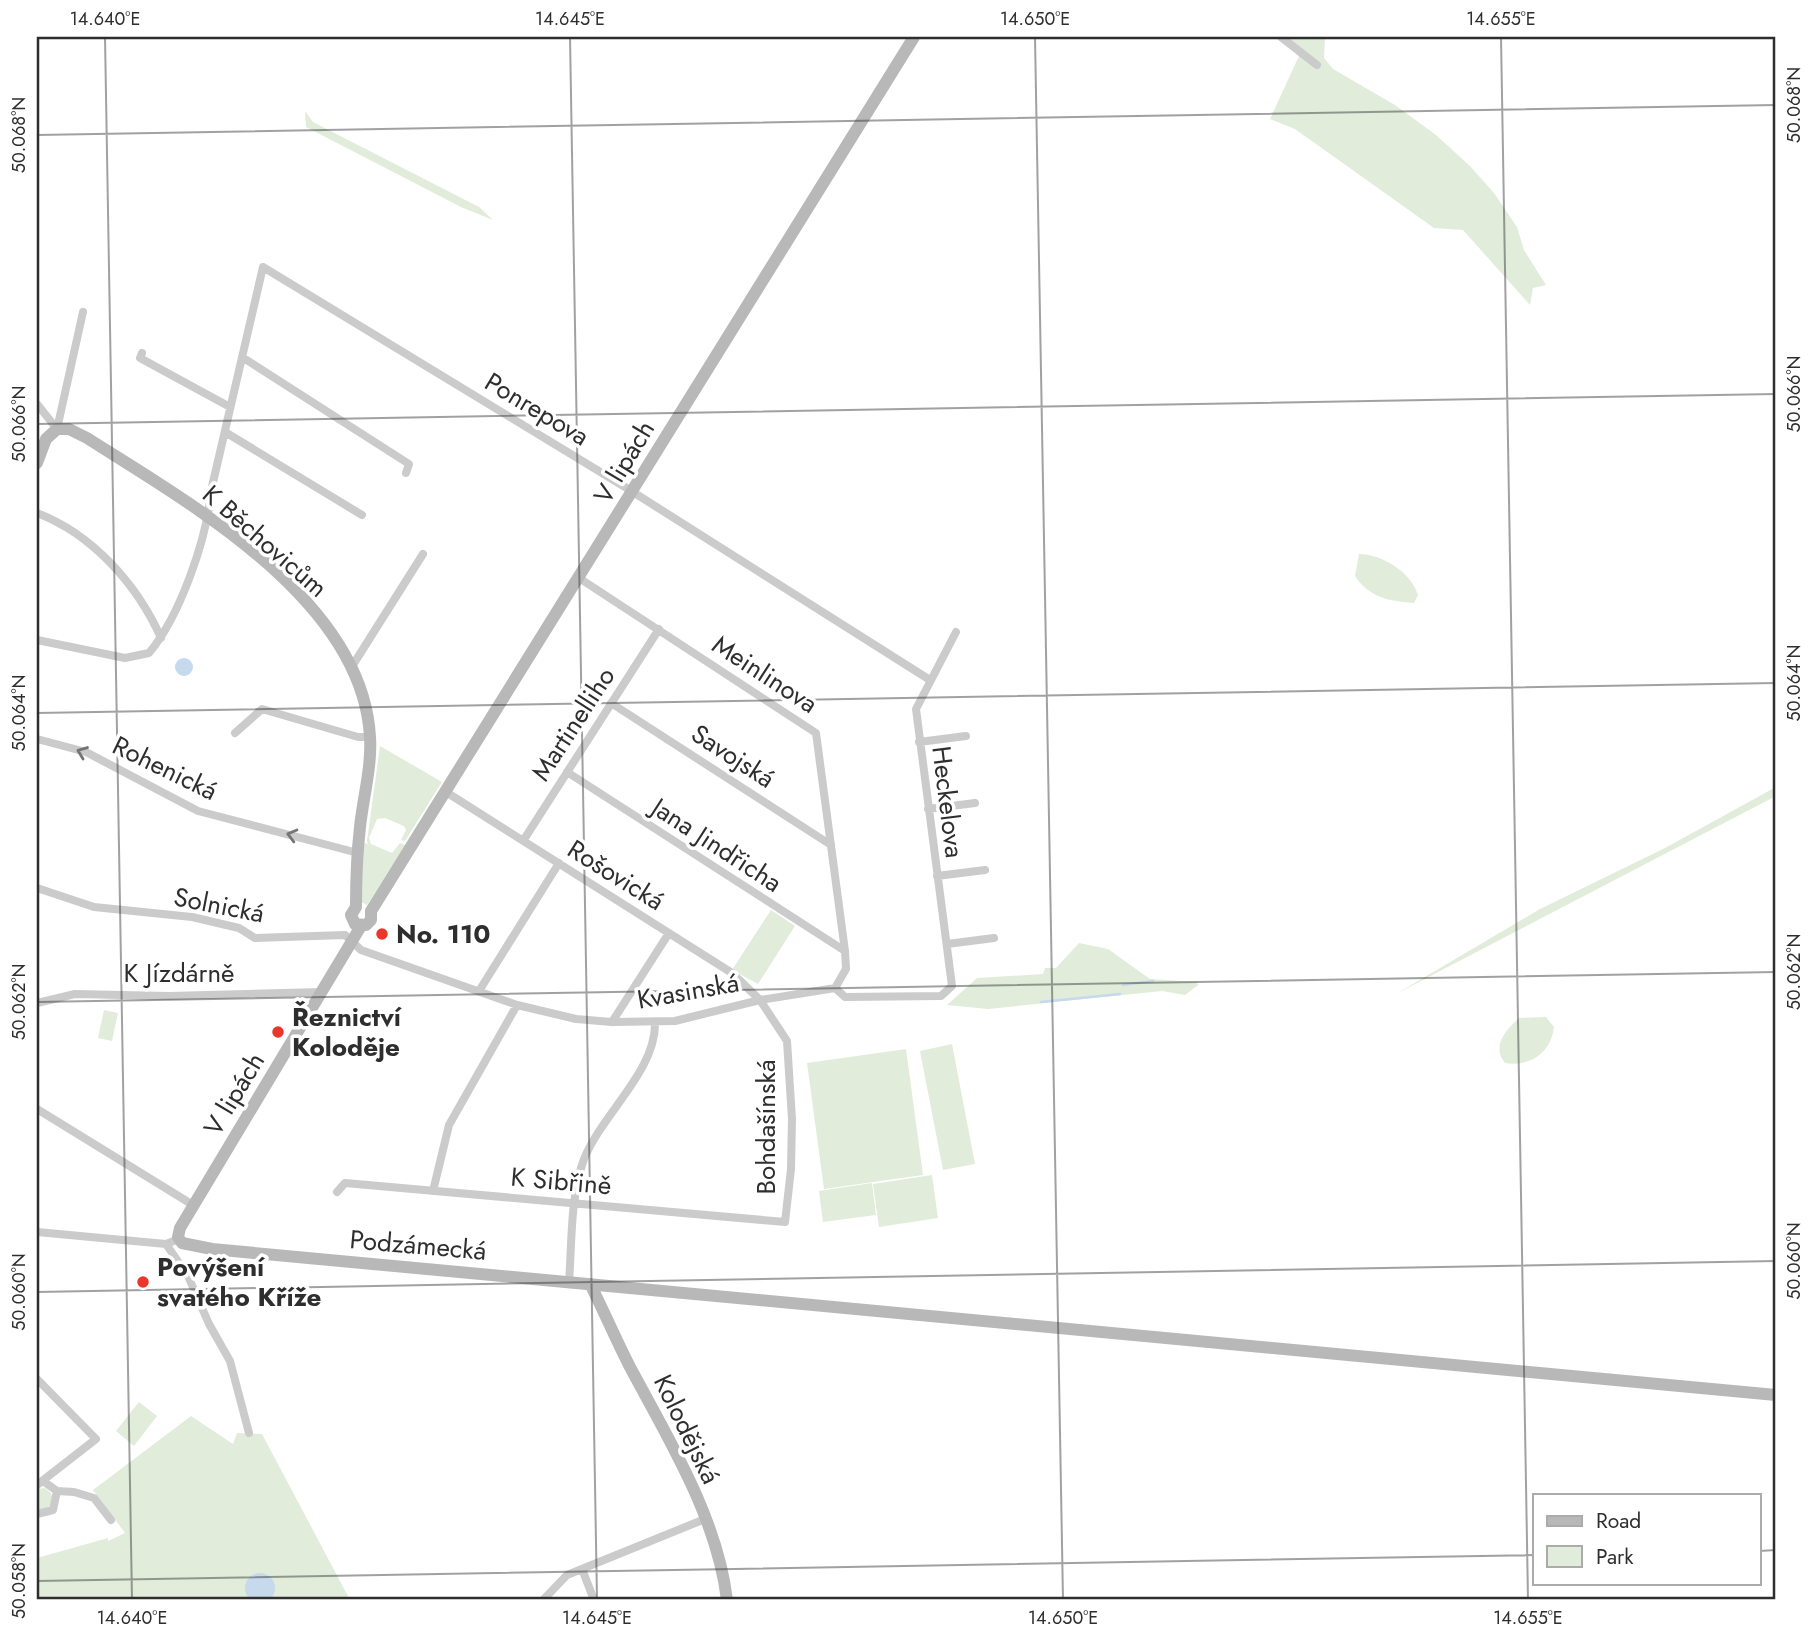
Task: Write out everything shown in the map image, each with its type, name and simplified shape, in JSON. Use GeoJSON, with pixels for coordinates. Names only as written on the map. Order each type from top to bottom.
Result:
{"type":"FeatureCollection","features":[{"type":"Feature","properties":{"kind":"street","name":"V lipách"},"geometry":{"type":"LineString","coordinates":[[179,1239],[178,1231],[356,932],[371,920],[371,911],[914,37]]}},
{"type":"Feature","properties":{"kind":"street"},"geometry":{"type":"LineString","coordinates":[[1281,37],[1317,65]]}},
{"type":"Feature","properties":{"kind":"street","name":"Ponrepova"},"geometry":{"type":"LineString","coordinates":[[242,357],[263,267],[633,492],[930,680]]}},
{"type":"Feature","properties":{"kind":"street"},"geometry":{"type":"LineString","coordinates":[[37,463],[46,439],[57,429],[83,312]]}},
{"type":"Feature","properties":{"kind":"street"},"geometry":{"type":"LineString","coordinates":[[142,354],[140,358],[230,407]]}},
{"type":"Feature","properties":{"kind":"street"},"geometry":{"type":"LineString","coordinates":[[37,640],[125,658],[149,653],[161,638],[172,621],[209,517],[211,491],[242,357],[410,464],[406,473]]}},
{"type":"Feature","properties":{"kind":"street"},"geometry":{"type":"LineString","coordinates":[[37,404],[57,429]]}},
{"type":"Feature","properties":{"kind":"street","name":"K Běchovicům"},"geometry":{"type":"LineString","coordinates":[[57,429],[69,429],[87,438],[209,517],[286,583],[320,619],[351,667],[366,709],[370,737],[358,853],[356,907],[351,915],[356,932]]}},
{"type":"Feature","properties":{"kind":"street"},"geometry":{"type":"LineString","coordinates":[[225,432],[362,515]]}},
{"type":"Feature","properties":{"kind":"street"},"geometry":{"type":"LineString","coordinates":[[37,513],[57,520],[108,558],[153,620],[161,638]]}},
{"type":"Feature","properties":{"kind":"street"},"geometry":{"type":"LineString","coordinates":[[351,667],[423,554]]}},
{"type":"Feature","properties":{"kind":"street","name":"Meinlinova"},"geometry":{"type":"LineString","coordinates":[[579,578],[813,730],[818,739],[845,951],[846,969],[835,988]]}},
{"type":"Feature","properties":{"kind":"street","name":"Martinelliho"},"geometry":{"type":"LineString","coordinates":[[523,841],[659,629]]}},
{"type":"Feature","properties":{"kind":"street","name":"Heckelova"},"geometry":{"type":"LineString","coordinates":[[952,986],[916,709],[956,632]]}},
{"type":"Feature","properties":{"kind":"street","name":"Savojská"},"geometry":{"type":"LineString","coordinates":[[611,703],[831,845]]}},
{"type":"Feature","properties":{"kind":"street"},"geometry":{"type":"LineString","coordinates":[[234,733],[262,709],[358,737],[370,737]]}},
{"type":"Feature","properties":{"kind":"street"},"geometry":{"type":"LineString","coordinates":[[919,742],[967,736]]}},
{"type":"Feature","properties":{"kind":"street","name":"Rohenická"},"geometry":{"type":"LineString","coordinates":[[37,739],[86,752],[198,811],[358,853]]}},
{"type":"Feature","properties":{"kind":"street","name":"Jana Jindřicha"},"geometry":{"type":"LineString","coordinates":[[567,772],[845,951]]}},
{"type":"Feature","properties":{"kind":"street","name":"Rošovická"},"geometry":{"type":"LineString","coordinates":[[446,792],[737,976],[760,1000]]}},
{"type":"Feature","properties":{"kind":"street"},"geometry":{"type":"LineString","coordinates":[[928,809],[975,803]]}},
{"type":"Feature","properties":{"kind":"street"},"geometry":{"type":"LineString","coordinates":[[479,990],[559,863]]}},
{"type":"Feature","properties":{"kind":"street"},"geometry":{"type":"LineString","coordinates":[[937,876],[985,870]]}},
{"type":"Feature","properties":{"kind":"street","name":"Solnická"},"geometry":{"type":"LineString","coordinates":[[37,887],[94,907],[192,917],[239,928],[255,938],[345,935],[356,932]]}},
{"type":"Feature","properties":{"kind":"street"},"geometry":{"type":"LineString","coordinates":[[356,907],[365,905],[371,911]]}},
{"type":"Feature","properties":{"kind":"street","name":"Kvasinská"},"geometry":{"type":"LineString","coordinates":[[356,932],[361,950],[479,990],[517,1006],[576,1019],[612,1023],[655,1023],[760,1000],[835,988],[845,997],[881,999],[941,996],[952,986]]}},
{"type":"Feature","properties":{"kind":"street"},"geometry":{"type":"LineString","coordinates":[[612,1023],[668,933]]}},
{"type":"Feature","properties":{"kind":"street"},"geometry":{"type":"LineString","coordinates":[[947,944],[994,939]]}},
{"type":"Feature","properties":{"kind":"street","name":"K Jízdárně"},"geometry":{"type":"LineString","coordinates":[[37,1003],[75,994],[169,996],[322,992]]}},
{"type":"Feature","properties":{"kind":"street","name":"Bohdašínská"},"geometry":{"type":"LineString","coordinates":[[760,1000],[781,1030],[788,1050],[792,1132],[785,1222]]}},
{"type":"Feature","properties":{"kind":"street"},"geometry":{"type":"LineString","coordinates":[[433,1191],[449,1125],[517,1006]]}},
{"type":"Feature","properties":{"kind":"street"},"geometry":{"type":"LineString","coordinates":[[569,1282],[575,1203],[585,1157],[654,1048],[655,1023]]}},
{"type":"Feature","properties":{"kind":"street"},"geometry":{"type":"LineString","coordinates":[[37,1109],[193,1205]]}},
{"type":"Feature","properties":{"kind":"street","name":"K Sibřině"},"geometry":{"type":"LineString","coordinates":[[337,1192],[345,1183],[785,1222]]}},
{"type":"Feature","properties":{"kind":"street"},"geometry":{"type":"LineString","coordinates":[[37,1232],[166,1244],[179,1239]]}},
{"type":"Feature","properties":{"kind":"street","name":"Podzámecká"},"geometry":{"type":"LineString","coordinates":[[179,1239],[186,1244],[212,1249],[1776,1395]]}},
{"type":"Feature","properties":{"kind":"street"},"geometry":{"type":"LineString","coordinates":[[166,1244],[188,1276],[192,1290],[230,1361],[249,1433]]}},
{"type":"Feature","properties":{"kind":"street","name":"Kolodějská"},"geometry":{"type":"LineString","coordinates":[[590,1284],[685,1472],[705,1519],[724,1577],[727,1600]]}},
{"type":"Feature","properties":{"kind":"street"},"geometry":{"type":"LineString","coordinates":[[37,1379],[96,1439],[40,1483],[57,1491],[74,1492],[94,1498],[111,1520]]}},
{"type":"Feature","properties":{"kind":"street"},"geometry":{"type":"LineString","coordinates":[[37,1514],[53,1510],[57,1491]]}},
{"type":"Feature","properties":{"kind":"street"},"geometry":{"type":"LineString","coordinates":[[543,1600],[567,1575],[705,1519]]}},
{"type":"Feature","properties":{"kind":"street"},"geometry":{"type":"LineString","coordinates":[[582,1569],[594,1600]]}},
{"type":"Feature","properties":{"kind":"green space"},"geometry":{"type":"Polygon","coordinates":[[[1281,37],[1325,37],[1324,58],[1333,69],[1395,105],[1436,135],[1470,166],[1494,193],[1517,227],[1524,250],[1546,285],[1533,288],[1530,305],[1463,230],[1434,228],[1295,129],[1270,119],[1299,56],[1281,37]]]}},
{"type":"Feature","properties":{"kind":"green space"},"geometry":{"type":"Polygon","coordinates":[[[305,111],[313,122],[479,207],[493,220],[461,207],[306,127],[305,111]]]}},
{"type":"Feature","properties":{"kind":"green space"},"geometry":{"type":"Polygon","coordinates":[[[1359,554],[1377,557],[1403,572],[1418,595],[1414,603],[1388,599],[1367,589],[1355,576],[1359,554]]]}},
{"type":"Feature","properties":{"kind":"green space"},"geometry":{"type":"Polygon","coordinates":[[[380,746],[442,782],[405,841],[401,840],[406,830],[404,826],[385,818],[377,819],[369,838],[371,844],[392,853],[400,843],[405,845],[367,905],[361,902],[364,843],[368,844],[380,746]]]}},
{"type":"Feature","properties":{"kind":"green space"},"geometry":{"type":"Polygon","coordinates":[[[1776,787],[1776,796],[1396,994],[1540,909],[1665,848],[1776,787]]]}},
{"type":"Feature","properties":{"kind":"green space"},"geometry":{"type":"Polygon","coordinates":[[[771,910],[795,926],[758,984],[732,970],[771,910]]]}},
{"type":"Feature","properties":{"kind":"green space"},"geometry":{"type":"Polygon","coordinates":[[[1079,943],[1108,949],[1150,979],[1197,982],[1198,985],[1185,995],[1162,991],[988,1009],[947,1005],[977,978],[1043,974],[1045,968],[1056,968],[1079,943]]]}},
{"type":"Feature","properties":{"kind":"green space"},"geometry":{"type":"Polygon","coordinates":[[[104,1010],[118,1013],[112,1041],[98,1038],[104,1010]]]}},
{"type":"Feature","properties":{"kind":"green space"},"geometry":{"type":"Polygon","coordinates":[[[1546,1017],[1554,1027],[1544,1051],[1523,1063],[1505,1063],[1499,1050],[1509,1028],[1519,1018],[1546,1017]]]}},
{"type":"Feature","properties":{"kind":"green space"},"geometry":{"type":"Polygon","coordinates":[[[952,1044],[975,1164],[943,1170],[920,1051],[952,1044]]]}},
{"type":"Feature","properties":{"kind":"green space"},"geometry":{"type":"Polygon","coordinates":[[[906,1049],[923,1175],[824,1189],[807,1063],[906,1049]]]}},
{"type":"Feature","properties":{"kind":"green space"},"geometry":{"type":"Polygon","coordinates":[[[932,1175],[938,1218],[879,1227],[873,1184],[932,1175]]]}},
{"type":"Feature","properties":{"kind":"green space"},"geometry":{"type":"Polygon","coordinates":[[[872,1183],[876,1215],[823,1222],[819,1191],[872,1183]]]}},
{"type":"Feature","properties":{"kind":"green space"},"geometry":{"type":"Polygon","coordinates":[[[139,1402],[157,1416],[134,1446],[116,1431],[139,1402]]]}},
{"type":"Feature","properties":{"kind":"green space"},"geometry":{"type":"Polygon","coordinates":[[[191,1416],[233,1444],[237,1433],[262,1434],[350,1600],[37,1600],[37,1558],[108,1538],[108,1541],[125,1533],[93,1490],[191,1416]]]}},
{"type":"Feature","properties":{"kind":"green space"},"geometry":{"type":"Polygon","coordinates":[[[45,1488],[51,1493],[53,1500],[49,1507],[39,1510],[37,1489],[45,1488]]]}},
{"type":"Feature","properties":{"kind":"water"},"geometry":{"type":"Polygon","coordinates":[[[184,658],[192,663],[193,667],[188,675],[184,676],[176,671],[175,667],[180,659],[184,658]]]}},
{"type":"Feature","properties":{"kind":"water"},"geometry":{"type":"Polygon","coordinates":[[[260,1573],[271,1577],[275,1588],[271,1599],[260,1603],[249,1599],[245,1588],[249,1577],[260,1573]]]}},
{"type":"Feature","properties":{"kind":"waterway"},"geometry":{"type":"LineString","coordinates":[[1123,985],[1153,981]]}},
{"type":"Feature","properties":{"kind":"waterway"},"geometry":{"type":"LineString","coordinates":[[1041,1002],[1120,994]]}},
{"type":"Feature","properties":{"kind":"place","name":"No. 110"},"geometry":{"type":"Point","coordinates":[382,934]}},
{"type":"Feature","properties":{"kind":"place","name":"Řeznictví Koloděje"},"geometry":{"type":"Point","coordinates":[278,1032]}},
{"type":"Feature","properties":{"kind":"place","name":"Povýšení svatého Kříže"},"geometry":{"type":"Point","coordinates":[143,1282]}}]}
